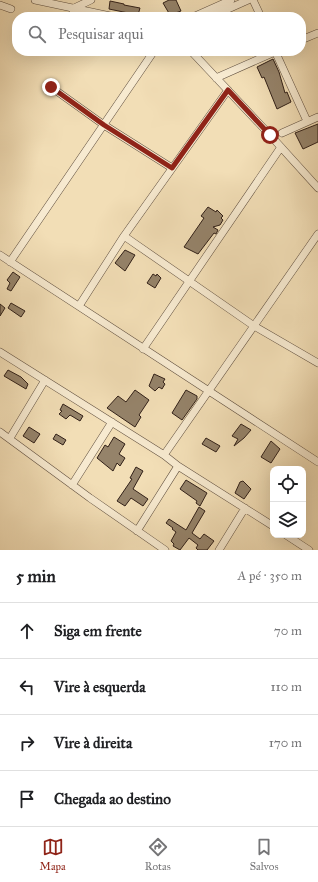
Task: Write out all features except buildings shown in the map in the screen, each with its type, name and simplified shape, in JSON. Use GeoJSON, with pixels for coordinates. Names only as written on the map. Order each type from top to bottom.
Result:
{"type":"FeatureCollection","features":[{"type":"Feature","properties":{"kind":"street"},"geometry":{"type":"LineString","coordinates":[[35,0],[88,12]]}},
{"type":"Feature","properties":{"kind":"street"},"geometry":{"type":"LineString","coordinates":[[72,9],[91,0]]}},
{"type":"Feature","properties":{"kind":"street"},"geometry":{"type":"LineString","coordinates":[[204,12],[231,0]]}},
{"type":"Feature","properties":{"kind":"street"},"geometry":{"type":"LineString","coordinates":[[221,12],[248,0]]}},
{"type":"Feature","properties":{"kind":"street"},"geometry":{"type":"LineString","coordinates":[[253,0],[259,12]]}},
{"type":"Feature","properties":{"kind":"street"},"geometry":{"type":"LineString","coordinates":[[0,5],[11,9]]}},
{"type":"Feature","properties":{"kind":"street"},"geometry":{"type":"LineString","coordinates":[[306,38],[318,33]]}},
{"type":"Feature","properties":{"kind":"street"},"geometry":{"type":"LineString","coordinates":[[10,262],[151,56]]}},
{"type":"Feature","properties":{"kind":"street"},"geometry":{"type":"LineString","coordinates":[[196,56],[318,188]]}},
{"type":"Feature","properties":{"kind":"street"},"geometry":{"type":"LineString","coordinates":[[216,78],[265,56]]}},
{"type":"Feature","properties":{"kind":"street"},"geometry":{"type":"LineString","coordinates":[[278,56],[307,121]]}},
{"type":"Feature","properties":{"kind":"street"},"geometry":{"type":"LineString","coordinates":[[51,87],[104,125],[172,168]]}},
{"type":"Feature","properties":{"kind":"street"},"geometry":{"type":"LineString","coordinates":[[79,306],[124,236],[228,90]]}},
{"type":"Feature","properties":{"kind":"street"},"geometry":{"type":"LineString","coordinates":[[282,133],[318,117]]}},
{"type":"Feature","properties":{"kind":"street"},"geometry":{"type":"LineString","coordinates":[[143,349],[281,147]]}},
{"type":"Feature","properties":{"kind":"street"},"geometry":{"type":"LineString","coordinates":[[164,455],[318,234]]}},
{"type":"Feature","properties":{"kind":"street"},"geometry":{"type":"LineString","coordinates":[[124,236],[254,326],[318,363]]}},
{"type":"Feature","properties":{"kind":"street"},"geometry":{"type":"LineString","coordinates":[[0,255],[318,462]]}},
{"type":"Feature","properties":{"kind":"street"},"geometry":{"type":"LineString","coordinates":[[0,352],[164,455],[178,466],[270,524]]}},
{"type":"Feature","properties":{"kind":"street"},"geometry":{"type":"LineString","coordinates":[[10,438],[45,380]]}},
{"type":"Feature","properties":{"kind":"street"},"geometry":{"type":"LineString","coordinates":[[72,485],[112,422]]}},
{"type":"Feature","properties":{"kind":"street"},"geometry":{"type":"LineString","coordinates":[[0,432],[72,485],[165,550]]}},
{"type":"Feature","properties":{"kind":"street"},"geometry":{"type":"LineString","coordinates":[[137,531],[178,466]]}},
{"type":"Feature","properties":{"kind":"street"},"geometry":{"type":"LineString","coordinates":[[219,550],[245,508]]}},
{"type":"Feature","properties":{"kind":"street"},"geometry":{"type":"LineString","coordinates":[[291,538],[309,550]]}},
{"type":"Feature","properties":{"kind":"route"},"geometry":{"type":"LineString","coordinates":[[51,87],[104,125],[172,168],[228,90],[270,135]]}}]}
